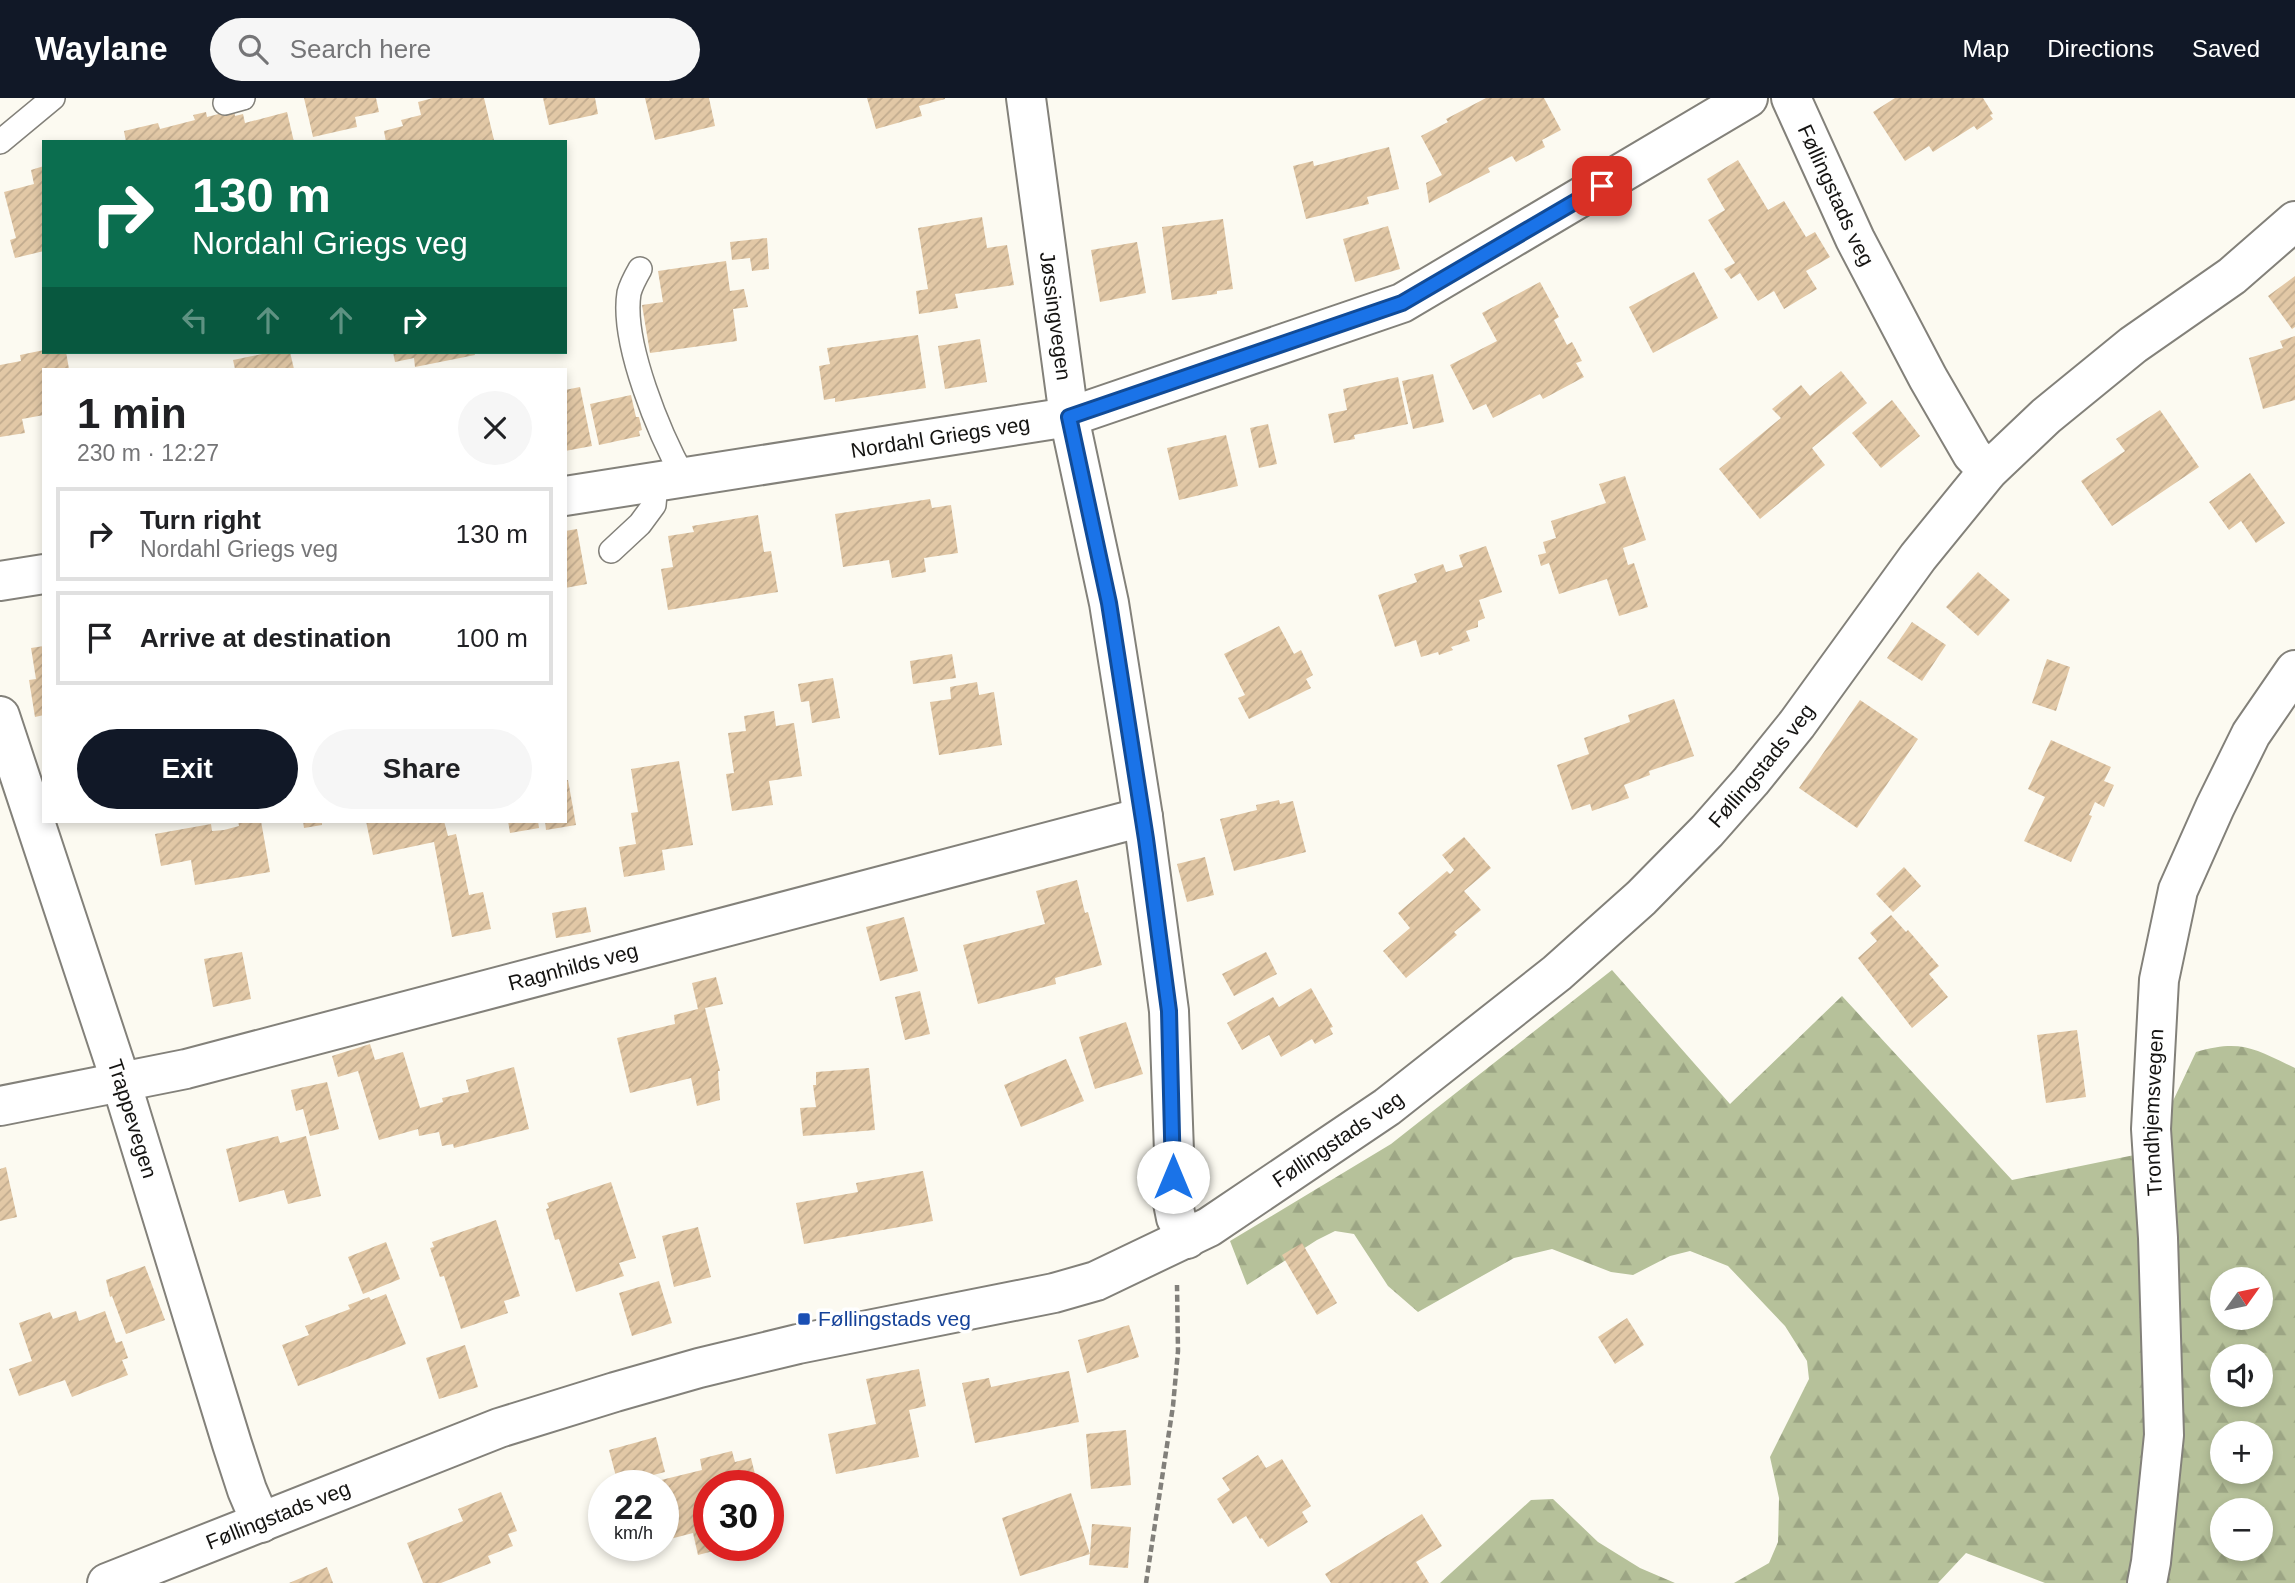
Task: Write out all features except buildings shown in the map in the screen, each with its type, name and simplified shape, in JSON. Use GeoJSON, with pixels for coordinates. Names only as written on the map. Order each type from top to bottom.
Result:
{"type":"FeatureCollection","features":[{"type":"Feature","properties":{"kind":"street","name":"Jøssingvegen"},"geometry":{"type":"LineString","coordinates":[[1026,98],[1069,417],[1109,603],[1143,817],[1169,1011],[1173,1203],[1176,1218],[1187,1239]]}},
{"type":"Feature","properties":{"kind":"street","name":"Nordahl Griegs veg"},"geometry":{"type":"LineString","coordinates":[[567,496],[1069,417],[1402,303],[1748,98]]}},
{"type":"Feature","properties":{"kind":"street","name":"Føllingstads veg"},"geometry":{"type":"LineString","coordinates":[[1791,98],[1855,239],[1922,366],[1972,454],[1988,471]]}},
{"type":"Feature","properties":{"kind":"street","name":"Føllingstads veg"},"geometry":{"type":"LineString","coordinates":[[107,1583],[499,1428],[699,1367],[798,1344],[1054,1293],[1096,1281],[1187,1239],[1287,1176],[1387,1107],[1557,973],[1641,898],[1707,831],[1759,772],[1918,557],[1988,471],[2046,416],[2133,345],[2232,275],[2295,221]]}},
{"type":"Feature","properties":{"kind":"street"},"geometry":{"type":"LineString","coordinates":[[0,581],[42,574]]}},
{"type":"Feature","properties":{"kind":"street","name":"Trondhjemsvegen"},"geometry":{"type":"LineString","coordinates":[[2147,1583],[2164,1435],[2158,1238],[2151,1129],[2159,980],[2178,890],[2251,734],[2295,670]]}},
{"type":"Feature","properties":{"kind":"street","name":"Trappevegen"},"geometry":{"type":"LineString","coordinates":[[0,716],[121,1082],[232,1444],[261,1523]]}},
{"type":"Feature","properties":{"kind":"street","name":"Ragnhilds veg"},"geometry":{"type":"LineString","coordinates":[[0,1106],[186,1069],[1143,817]]}},
{"type":"Feature","properties":{"kind":"lane"},"geometry":{"type":"LineString","coordinates":[[0,142],[53,98]]}},
{"type":"Feature","properties":{"kind":"lane"},"geometry":{"type":"LineString","coordinates":[[611,551],[639,524],[670,481],[664,442],[642,382],[630,327],[629,293],[640,268]]}},
{"type":"Feature","properties":{"kind":"path"},"geometry":{"type":"LineString","coordinates":[[1146,1583],[1174,1406],[1178,1351],[1177,1284],[1187,1239]]}},
{"type":"Feature","properties":{"kind":"green space"},"geometry":{"type":"Polygon","coordinates":[[[1612,970],[1730,1104],[1842,996],[2012,1180],[2149,1152],[2196,1052],[2225,1046],[2258,1051],[2295,1068],[2295,1583],[2045,1583],[1966,1553],[1938,1583],[1734,1583],[1769,1563],[1778,1542],[1779,1498],[1770,1457],[1809,1379],[1807,1361],[1785,1326],[1728,1266],[1690,1251],[1670,1256],[1633,1275],[1611,1272],[1552,1249],[1514,1258],[1418,1312],[1388,1286],[1354,1234],[1335,1231],[1247,1285],[1230,1241],[1391,1144],[1612,970]]]}},
{"type":"Feature","properties":{"kind":"green space"},"geometry":{"type":"Polygon","coordinates":[[[1553,1499],[1598,1542],[1640,1568],[1675,1583],[1440,1583],[1531,1500],[1553,1499]]]}},
{"type":"Feature","properties":{"kind":"place","name":"Føllingstads veg"},"geometry":{"type":"Point","coordinates":[804,1319]}},
{"type":"Feature","properties":{"kind":"route"},"geometry":{"type":"LineString","coordinates":[[1173,1177],[1169,1011],[1146,839],[1109,603],[1069,417],[1402,303],[1602,186]]}}]}
